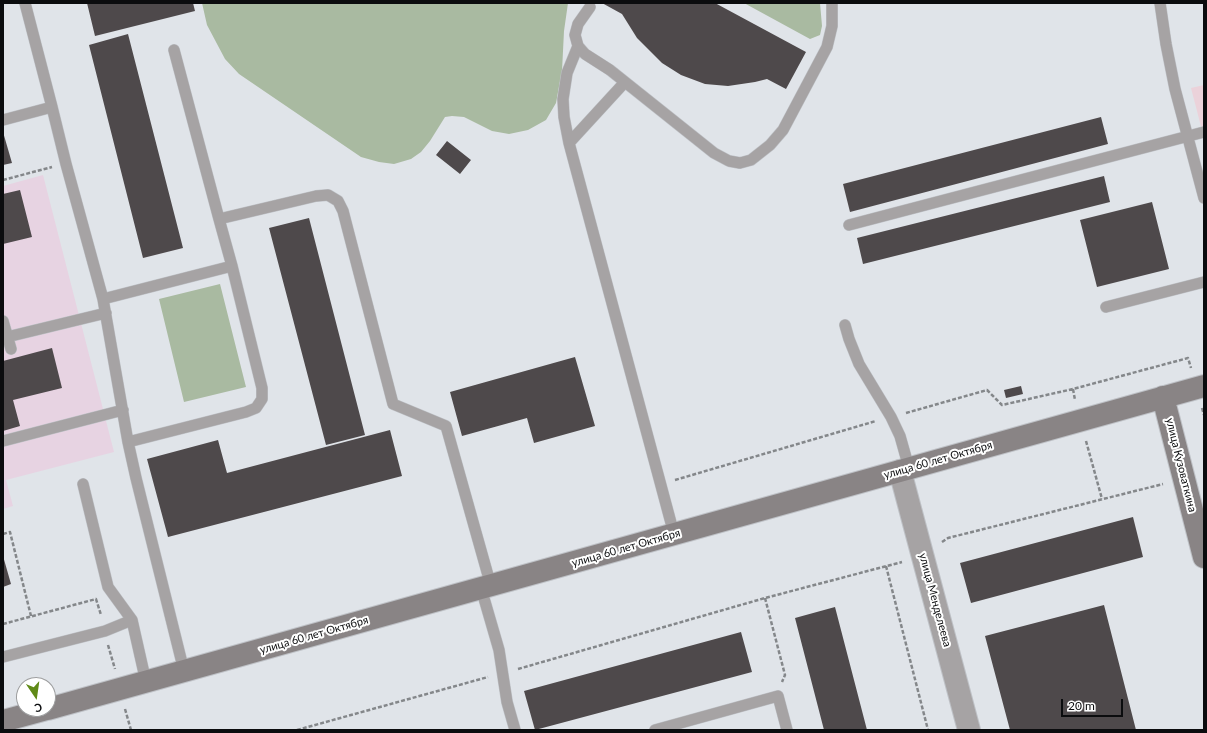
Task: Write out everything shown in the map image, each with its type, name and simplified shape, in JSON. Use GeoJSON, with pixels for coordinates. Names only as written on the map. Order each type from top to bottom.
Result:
{"type":"FeatureCollection","features":[{"type":"Feature","properties":{"kind":"main road","name":"улица 60 лет Октября"},"geometry":{"type":"LineString","coordinates":[[56,707],[1200,387]]}},
{"type":"Feature","properties":{"kind":"main road","name":"улица Кузоваткина"},"geometry":{"type":"LineString","coordinates":[[1163,397],[1204,557]]}},
{"type":"Feature","properties":{"kind":"main road","name":"улица 60 лет Октября"},"geometry":{"type":"LineString","coordinates":[[3,721],[18,717]]}},
{"type":"Feature","properties":{"kind":"street","name":"улица Менделеева"},"geometry":{"type":"LineString","coordinates":[[905,470],[969,730]]}},
{"type":"Feature","properties":{"kind":"lane"},"geometry":{"type":"LineString","coordinates":[[25,3],[66,164],[103,298],[128,442],[184,671]]}},
{"type":"Feature","properties":{"kind":"lane"},"geometry":{"type":"LineString","coordinates":[[590,7],[578,24],[575,35],[578,46],[585,54],[610,70],[714,153],[729,161],[740,163],[751,160],[770,145],[783,130],[828,48],[832,26],[832,3]]}},
{"type":"Feature","properties":{"kind":"lane"},"geometry":{"type":"LineString","coordinates":[[1160,3],[1175,89],[1204,196]]}},
{"type":"Feature","properties":{"kind":"lane"},"geometry":{"type":"LineString","coordinates":[[578,46],[567,73],[563,99],[564,117],[569,143],[674,534]]}},
{"type":"Feature","properties":{"kind":"lane"},"geometry":{"type":"LineString","coordinates":[[128,442],[246,412],[256,408],[262,399],[262,388],[220,218],[174,50]]}},
{"type":"Feature","properties":{"kind":"lane"},"geometry":{"type":"LineString","coordinates":[[569,143],[625,82]]}},
{"type":"Feature","properties":{"kind":"lane"},"geometry":{"type":"LineString","coordinates":[[3,120],[52,107]]}},
{"type":"Feature","properties":{"kind":"lane"},"geometry":{"type":"LineString","coordinates":[[850,225],[1204,132]]}},
{"type":"Feature","properties":{"kind":"lane"},"geometry":{"type":"LineString","coordinates":[[220,218],[316,196],[328,195],[338,201],[343,211],[393,404],[446,426],[486,587],[499,650],[507,702],[514,730]]}},
{"type":"Feature","properties":{"kind":"lane"},"geometry":{"type":"LineString","coordinates":[[103,298],[232,266]]}},
{"type":"Feature","properties":{"kind":"lane"},"geometry":{"type":"LineString","coordinates":[[1106,307],[1204,282]]}},
{"type":"Feature","properties":{"kind":"lane"},"geometry":{"type":"LineString","coordinates":[[7,337],[106,313]]}},
{"type":"Feature","properties":{"kind":"lane"},"geometry":{"type":"LineString","coordinates":[[3,321],[10,349]]}},
{"type":"Feature","properties":{"kind":"lane"},"geometry":{"type":"LineString","coordinates":[[845,325],[848,339],[860,364],[891,417],[900,436],[905,470]]}},
{"type":"Feature","properties":{"kind":"lane"},"geometry":{"type":"LineString","coordinates":[[3,441],[123,410]]}},
{"type":"Feature","properties":{"kind":"lane"},"geometry":{"type":"LineString","coordinates":[[83,484],[108,587],[132,620],[146,682]]}},
{"type":"Feature","properties":{"kind":"lane"},"geometry":{"type":"LineString","coordinates":[[3,657],[105,631],[132,620]]}},
{"type":"Feature","properties":{"kind":"lane"},"geometry":{"type":"LineString","coordinates":[[655,730],[778,696],[787,730]]}},
{"type":"Feature","properties":{"kind":"path"},"geometry":{"type":"LineString","coordinates":[[3,180],[66,164]]}},
{"type":"Feature","properties":{"kind":"path"},"geometry":{"type":"LineString","coordinates":[[660,484],[987,390],[1002,405],[1073,389],[1188,358],[1200,387],[1204,415]]}},
{"type":"Feature","properties":{"kind":"path"},"geometry":{"type":"LineString","coordinates":[[1086,439],[1102,499]]}},
{"type":"Feature","properties":{"kind":"path"},"geometry":{"type":"LineString","coordinates":[[948,538],[1150,487]]}},
{"type":"Feature","properties":{"kind":"path"},"geometry":{"type":"LineString","coordinates":[[3,534],[10,532],[31,616]]}},
{"type":"Feature","properties":{"kind":"path"},"geometry":{"type":"LineString","coordinates":[[297,730],[765,598],[886,566],[928,730]]}},
{"type":"Feature","properties":{"kind":"path"},"geometry":{"type":"LineString","coordinates":[[765,598],[785,675],[778,696]]}},
{"type":"Feature","properties":{"kind":"shaded area"},"geometry":{"type":"Polygon","coordinates":[[[1204,85],[1204,138],[1191,88],[1204,85]]]}},
{"type":"Feature","properties":{"kind":"shaded area"},"geometry":{"type":"Polygon","coordinates":[[[43,175],[114,452],[6,480],[13,506],[3,509],[3,186],[43,175]]]}},
{"type":"Feature","properties":{"kind":"green space"},"geometry":{"type":"Polygon","coordinates":[[[202,3],[568,3],[564,31],[562,71],[556,103],[546,120],[528,130],[509,134],[492,131],[464,117],[445,117],[430,141],[421,152],[411,159],[394,164],[361,157],[239,74],[225,59],[207,25],[202,3]]]}},
{"type":"Feature","properties":{"kind":"green space"},"geometry":{"type":"Polygon","coordinates":[[[744,3],[820,3],[822,26],[820,35],[810,39],[744,3]]]}},
{"type":"Feature","properties":{"kind":"green space"},"geometry":{"type":"Polygon","coordinates":[[[220,284],[246,387],[184,402],[159,299],[220,284]]]}},
{"type":"Feature","properties":{"kind":"building"},"geometry":{"type":"Polygon","coordinates":[[[87,3],[193,3],[195,11],[95,36],[87,3]]]}},
{"type":"Feature","properties":{"kind":"building"},"geometry":{"type":"Polygon","coordinates":[[[602,3],[715,3],[806,52],[786,89],[767,79],[728,86],[705,84],[681,75],[662,63],[637,38],[622,14],[602,3]]]}},
{"type":"Feature","properties":{"kind":"building"},"geometry":{"type":"Polygon","coordinates":[[[128,34],[183,248],[143,258],[89,45],[128,34]]]}},
{"type":"Feature","properties":{"kind":"building"},"geometry":{"type":"Polygon","coordinates":[[[1101,117],[1108,144],[850,212],[843,184],[1101,117]]]}},
{"type":"Feature","properties":{"kind":"building"},"geometry":{"type":"Polygon","coordinates":[[[3,132],[12,163],[3,165],[3,132]]]}},
{"type":"Feature","properties":{"kind":"building"},"geometry":{"type":"Polygon","coordinates":[[[447,141],[471,160],[460,174],[436,155],[447,141]]]}},
{"type":"Feature","properties":{"kind":"building"},"geometry":{"type":"Polygon","coordinates":[[[1104,176],[1110,202],[863,264],[857,238],[1104,176]]]}},
{"type":"Feature","properties":{"kind":"building"},"geometry":{"type":"Polygon","coordinates":[[[20,190],[32,237],[3,244],[3,194],[20,190]]]}},
{"type":"Feature","properties":{"kind":"building"},"geometry":{"type":"Polygon","coordinates":[[[1152,202],[1169,269],[1097,287],[1080,220],[1152,202]]]}},
{"type":"Feature","properties":{"kind":"building"},"geometry":{"type":"Polygon","coordinates":[[[309,218],[365,435],[326,445],[269,228],[309,218]]]}},
{"type":"Feature","properties":{"kind":"building"},"geometry":{"type":"Polygon","coordinates":[[[52,348],[62,388],[13,400],[20,426],[3,431],[3,361],[52,348]]]}},
{"type":"Feature","properties":{"kind":"building"},"geometry":{"type":"Polygon","coordinates":[[[575,357],[595,426],[534,443],[527,418],[462,436],[450,392],[575,357]]]}},
{"type":"Feature","properties":{"kind":"building"},"geometry":{"type":"Polygon","coordinates":[[[1021,386],[1023,394],[1006,398],[1004,390],[1021,386]]]}},
{"type":"Feature","properties":{"kind":"building"},"geometry":{"type":"Polygon","coordinates":[[[390,430],[402,476],[168,537],[147,459],[218,440],[227,473],[390,430]]]}},
{"type":"Feature","properties":{"kind":"building"},"geometry":{"type":"Polygon","coordinates":[[[1133,517],[1143,557],[971,603],[960,563],[1133,517]]]}},
{"type":"Feature","properties":{"kind":"building"},"geometry":{"type":"Polygon","coordinates":[[[3,556],[11,584],[3,587],[3,556]]]}},
{"type":"Feature","properties":{"kind":"building"},"geometry":{"type":"Polygon","coordinates":[[[1104,605],[1136,730],[1010,730],[985,636],[1104,605]]]}},
{"type":"Feature","properties":{"kind":"building"},"geometry":{"type":"Polygon","coordinates":[[[835,607],[867,730],[824,730],[795,618],[835,607]]]}},
{"type":"Feature","properties":{"kind":"building"},"geometry":{"type":"Polygon","coordinates":[[[741,632],[752,672],[535,730],[524,691],[741,632]]]}}]}
